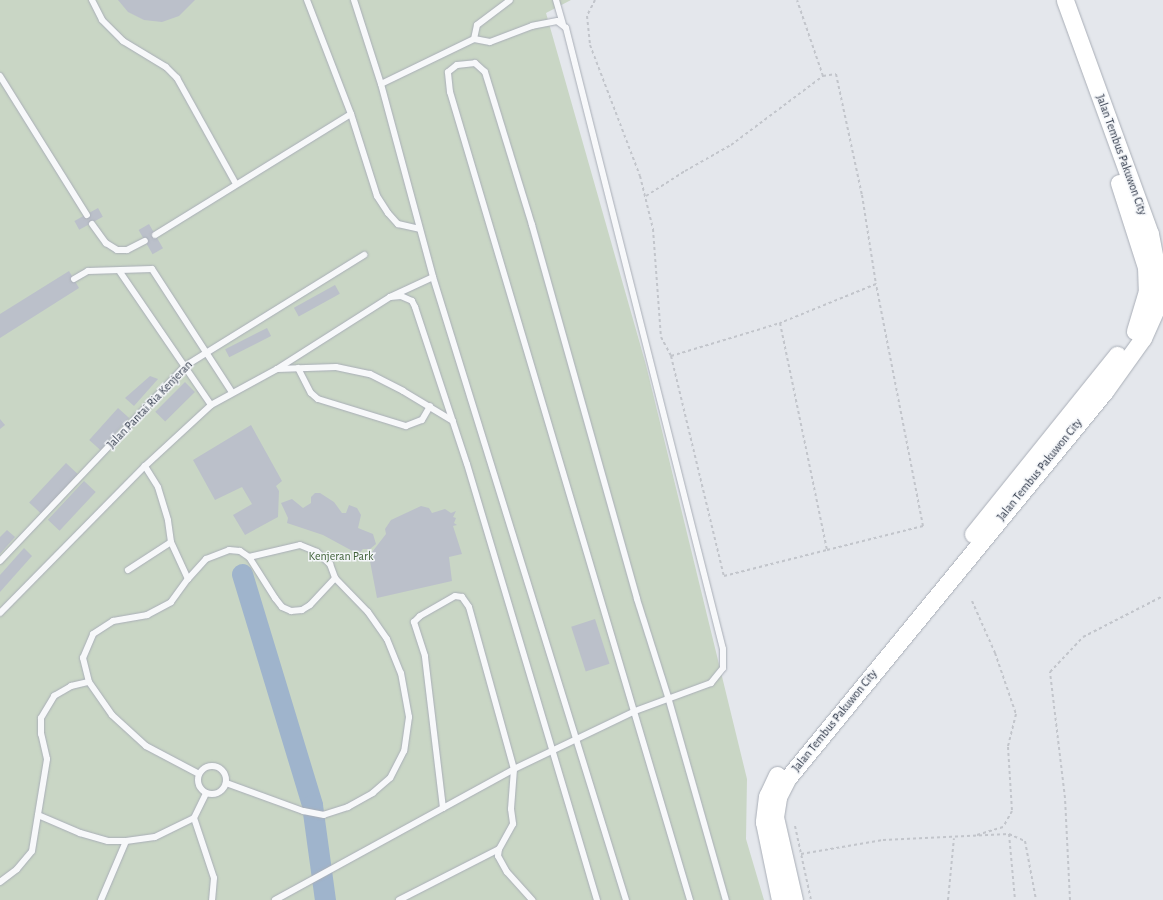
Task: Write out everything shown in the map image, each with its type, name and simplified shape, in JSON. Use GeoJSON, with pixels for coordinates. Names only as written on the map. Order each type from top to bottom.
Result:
{"type":"FeatureCollection","features":[{"type":"Feature","properties":{"kind":"street","name":"Jalan Tembus Pakuwon City"},"geometry":{"type":"LineString","coordinates":[[780,900],[764,822],[767,796],[777,774],[1136,331],[1147,291],[1146,267],[1139,240],[1054,0]]}},
{"type":"Feature","properties":{"kind":"street","name":"Jalan Tembus Pakuwon City"},"geometry":{"type":"LineString","coordinates":[[794,900],[775,817],[778,797],[787,779],[1105,390],[1143,338],[1157,307],[1158,276],[1150,234],[1065,0]]}},
{"type":"Feature","properties":{"kind":"lane"},"geometry":{"type":"LineString","coordinates":[[92,0],[102,20],[123,42],[166,67],[177,78],[236,184]]}},
{"type":"Feature","properties":{"kind":"lane"},"geometry":{"type":"LineString","coordinates":[[308,0],[351,114],[378,196],[384,208],[398,224],[419,229]]}},
{"type":"Feature","properties":{"kind":"lane"},"geometry":{"type":"LineString","coordinates":[[354,0],[381,84],[433,277],[626,900]]}},
{"type":"Feature","properties":{"kind":"lane"},"geometry":{"type":"LineString","coordinates":[[474,39],[477,25],[510,0]]}},
{"type":"Feature","properties":{"kind":"lane"},"geometry":{"type":"LineString","coordinates":[[275,900],[514,769],[635,711],[668,697],[711,683],[723,668],[723,649],[556,0]]}},
{"type":"Feature","properties":{"kind":"lane"},"geometry":{"type":"LineString","coordinates":[[381,84],[474,39],[490,42],[532,26],[557,21],[563,24]]}},
{"type":"Feature","properties":{"kind":"lane"},"geometry":{"type":"LineString","coordinates":[[690,900],[450,92],[448,72],[457,65],[475,62],[485,72],[532,225],[637,599],[668,697],[726,900]]}},
{"type":"Feature","properties":{"kind":"lane"},"geometry":{"type":"LineString","coordinates":[[0,76],[87,215]]}},
{"type":"Feature","properties":{"kind":"lane"},"geometry":{"type":"LineString","coordinates":[[155,235],[351,114]]}},
{"type":"Feature","properties":{"kind":"lane"},"geometry":{"type":"LineString","coordinates":[[92,224],[106,243],[117,250],[127,250],[145,241]]}},
{"type":"Feature","properties":{"kind":"lane","name":"Jalan Pantai Ria Kenjeran"},"geometry":{"type":"LineString","coordinates":[[0,561],[185,366],[364,255]]}},
{"type":"Feature","properties":{"kind":"lane"},"geometry":{"type":"LineString","coordinates":[[74,279],[88,271],[120,272],[152,269],[207,351],[232,392]]}},
{"type":"Feature","properties":{"kind":"lane"},"geometry":{"type":"LineString","coordinates":[[120,272],[211,406]]}},
{"type":"Feature","properties":{"kind":"lane"},"geometry":{"type":"LineString","coordinates":[[0,612],[145,466],[211,406],[232,392],[277,369],[390,297],[433,277]]}},
{"type":"Feature","properties":{"kind":"lane"},"geometry":{"type":"LineString","coordinates":[[390,297],[401,296],[412,301],[415,307],[453,421],[551,752],[597,900]]}},
{"type":"Feature","properties":{"kind":"lane"},"geometry":{"type":"LineString","coordinates":[[277,369],[336,367],[370,374],[430,406],[453,421]]}},
{"type":"Feature","properties":{"kind":"lane"},"geometry":{"type":"LineString","coordinates":[[298,368],[308,389],[318,399],[406,426],[422,420],[430,406]]}},
{"type":"Feature","properties":{"kind":"lane"},"geometry":{"type":"LineString","coordinates":[[145,466],[161,497],[171,542],[188,579]]}},
{"type":"Feature","properties":{"kind":"lane"},"geometry":{"type":"LineString","coordinates":[[128,570],[171,542]]}},
{"type":"Feature","properties":{"kind":"lane"},"geometry":{"type":"LineString","coordinates":[[226,783],[303,811],[324,815],[348,807],[373,792],[390,778],[404,751],[409,717],[401,673],[387,639],[368,612],[335,578],[330,564],[324,556],[300,545],[249,557]]}},
{"type":"Feature","properties":{"kind":"lane"},"geometry":{"type":"LineString","coordinates":[[199,774],[146,746],[112,716],[89,682],[83,658],[93,634],[113,621],[147,615],[171,602],[188,579],[206,559],[229,550],[240,551],[249,557],[275,598],[282,606],[291,611],[302,610],[310,604],[335,578]]}},
{"type":"Feature","properties":{"kind":"lane"},"geometry":{"type":"LineString","coordinates":[[443,808],[425,656],[414,622],[455,596],[462,597],[469,607],[514,769],[511,809],[513,824],[499,849],[498,856],[507,872],[532,900]]}},
{"type":"Feature","properties":{"kind":"lane"},"geometry":{"type":"LineString","coordinates":[[0,882],[17,869],[32,851],[47,759],[41,734],[41,718],[54,696],[71,686],[89,682]]}},
{"type":"Feature","properties":{"kind":"lane"},"geometry":{"type":"LineString","coordinates":[[216,767],[225,776],[226,783],[222,790],[214,794],[206,793],[198,781],[199,774],[204,769],[216,767]]}},
{"type":"Feature","properties":{"kind":"lane"},"geometry":{"type":"LineString","coordinates":[[38,815],[80,833],[108,841],[126,841],[154,837],[194,818],[206,793]]}},
{"type":"Feature","properties":{"kind":"lane"},"geometry":{"type":"LineString","coordinates":[[194,818],[214,878],[212,900]]}},
{"type":"Feature","properties":{"kind":"lane"},"geometry":{"type":"LineString","coordinates":[[101,900],[126,841]]}},
{"type":"Feature","properties":{"kind":"lane"},"geometry":{"type":"LineString","coordinates":[[399,900],[499,849]]}},
{"type":"Feature","properties":{"kind":"path"},"geometry":{"type":"LineString","coordinates":[[595,0],[587,16],[590,45],[640,176],[646,196],[653,229],[661,337],[671,356],[724,576],[922,526],[876,284],[862,195],[836,74],[823,76],[731,145],[685,171],[646,196]]}},
{"type":"Feature","properties":{"kind":"path"},"geometry":{"type":"LineString","coordinates":[[797,0],[823,76]]}},
{"type":"Feature","properties":{"kind":"path"},"geometry":{"type":"LineString","coordinates":[[671,356],[780,323],[876,284]]}},
{"type":"Feature","properties":{"kind":"path"},"geometry":{"type":"LineString","coordinates":[[780,323],[827,550]]}},
{"type":"Feature","properties":{"kind":"path"},"geometry":{"type":"LineString","coordinates":[[1070,900],[1066,798],[1050,672],[1083,637],[1163,596]]}},
{"type":"Feature","properties":{"kind":"path"},"geometry":{"type":"LineString","coordinates":[[971,837],[1003,826],[1012,811],[1008,747],[1016,714],[995,653],[972,601]]}},
{"type":"Feature","properties":{"kind":"path"},"geometry":{"type":"LineString","coordinates":[[795,826],[811,900]]}},
{"type":"Feature","properties":{"kind":"path"},"geometry":{"type":"LineString","coordinates":[[1009,834],[1015,900]]}},
{"type":"Feature","properties":{"kind":"path"},"geometry":{"type":"LineString","coordinates":[[801,854],[883,840],[954,838],[1009,834],[1025,841],[1036,900]]}},
{"type":"Feature","properties":{"kind":"path"},"geometry":{"type":"LineString","coordinates":[[948,900],[954,838]]}},
{"type":"Feature","properties":{"kind":"green space","name":"Kenjeran Park"},"geometry":{"type":"Polygon","coordinates":[[[0,0],[571,0],[546,13],[646,365],[747,779],[746,839],[764,900],[0,900],[0,0]]]}},
{"type":"Feature","properties":{"kind":"building"},"geometry":{"type":"Polygon","coordinates":[[[118,0],[195,0],[179,16],[162,22],[144,20],[128,12],[118,0]]]}},
{"type":"Feature","properties":{"kind":"building"},"geometry":{"type":"Polygon","coordinates":[[[98,208],[103,217],[79,230],[74,221],[98,208]]]}},
{"type":"Feature","properties":{"kind":"building"},"geometry":{"type":"Polygon","coordinates":[[[149,224],[163,248],[153,254],[139,230],[149,224]]]}},
{"type":"Feature","properties":{"kind":"building"},"geometry":{"type":"Polygon","coordinates":[[[69,271],[79,288],[0,338],[0,314],[69,271]]]}},
{"type":"Feature","properties":{"kind":"building"},"geometry":{"type":"Polygon","coordinates":[[[335,285],[340,294],[299,317],[294,308],[335,285]]]}},
{"type":"Feature","properties":{"kind":"building"},"geometry":{"type":"Polygon","coordinates":[[[267,328],[271,336],[229,357],[225,349],[267,328]]]}},
{"type":"Feature","properties":{"kind":"building"},"geometry":{"type":"Polygon","coordinates":[[[150,376],[158,379],[134,406],[125,398],[150,376]]]}},
{"type":"Feature","properties":{"kind":"building"},"geometry":{"type":"Polygon","coordinates":[[[185,382],[195,392],[165,422],[155,412],[185,382]]]}},
{"type":"Feature","properties":{"kind":"building"},"geometry":{"type":"Polygon","coordinates":[[[118,408],[129,418],[100,450],[89,440],[118,408]]]}},
{"type":"Feature","properties":{"kind":"building"},"geometry":{"type":"Polygon","coordinates":[[[0,419],[5,425],[0,429],[0,419]]]}},
{"type":"Feature","properties":{"kind":"building"},"geometry":{"type":"Polygon","coordinates":[[[251,425],[282,481],[276,486],[279,491],[278,517],[245,535],[233,515],[252,504],[242,487],[215,500],[193,460],[251,425]]]}},
{"type":"Feature","properties":{"kind":"building"},"geometry":{"type":"Polygon","coordinates":[[[66,463],[78,474],[41,513],[29,502],[66,463]]]}},
{"type":"Feature","properties":{"kind":"building"},"geometry":{"type":"Polygon","coordinates":[[[84,481],[96,492],[60,531],[48,520],[84,481]]]}},
{"type":"Feature","properties":{"kind":"building"},"geometry":{"type":"Polygon","coordinates":[[[315,493],[320,493],[334,502],[342,513],[346,513],[349,505],[357,508],[361,515],[358,528],[373,534],[376,544],[370,549],[363,549],[358,554],[323,535],[287,523],[288,518],[281,503],[292,499],[303,508],[311,503],[311,497],[315,493]]]}},
{"type":"Feature","properties":{"kind":"building"},"geometry":{"type":"Polygon","coordinates":[[[421,506],[429,508],[432,513],[445,509],[451,513],[456,511],[453,517],[456,518],[454,523],[457,525],[453,526],[462,554],[449,557],[452,581],[377,598],[369,556],[386,534],[385,529],[391,520],[421,506]]]}},
{"type":"Feature","properties":{"kind":"building"},"geometry":{"type":"Polygon","coordinates":[[[7,530],[15,537],[0,554],[0,537],[7,530]]]}},
{"type":"Feature","properties":{"kind":"building"},"geometry":{"type":"Polygon","coordinates":[[[24,548],[32,556],[0,592],[0,575],[24,548]]]}},
{"type":"Feature","properties":{"kind":"building"},"geometry":{"type":"Polygon","coordinates":[[[595,619],[610,664],[586,671],[571,627],[595,619]]]}},
{"type":"Feature","properties":{"kind":"waterway"},"geometry":{"type":"LineString","coordinates":[[242,574],[312,805],[325,900]]}}]}
